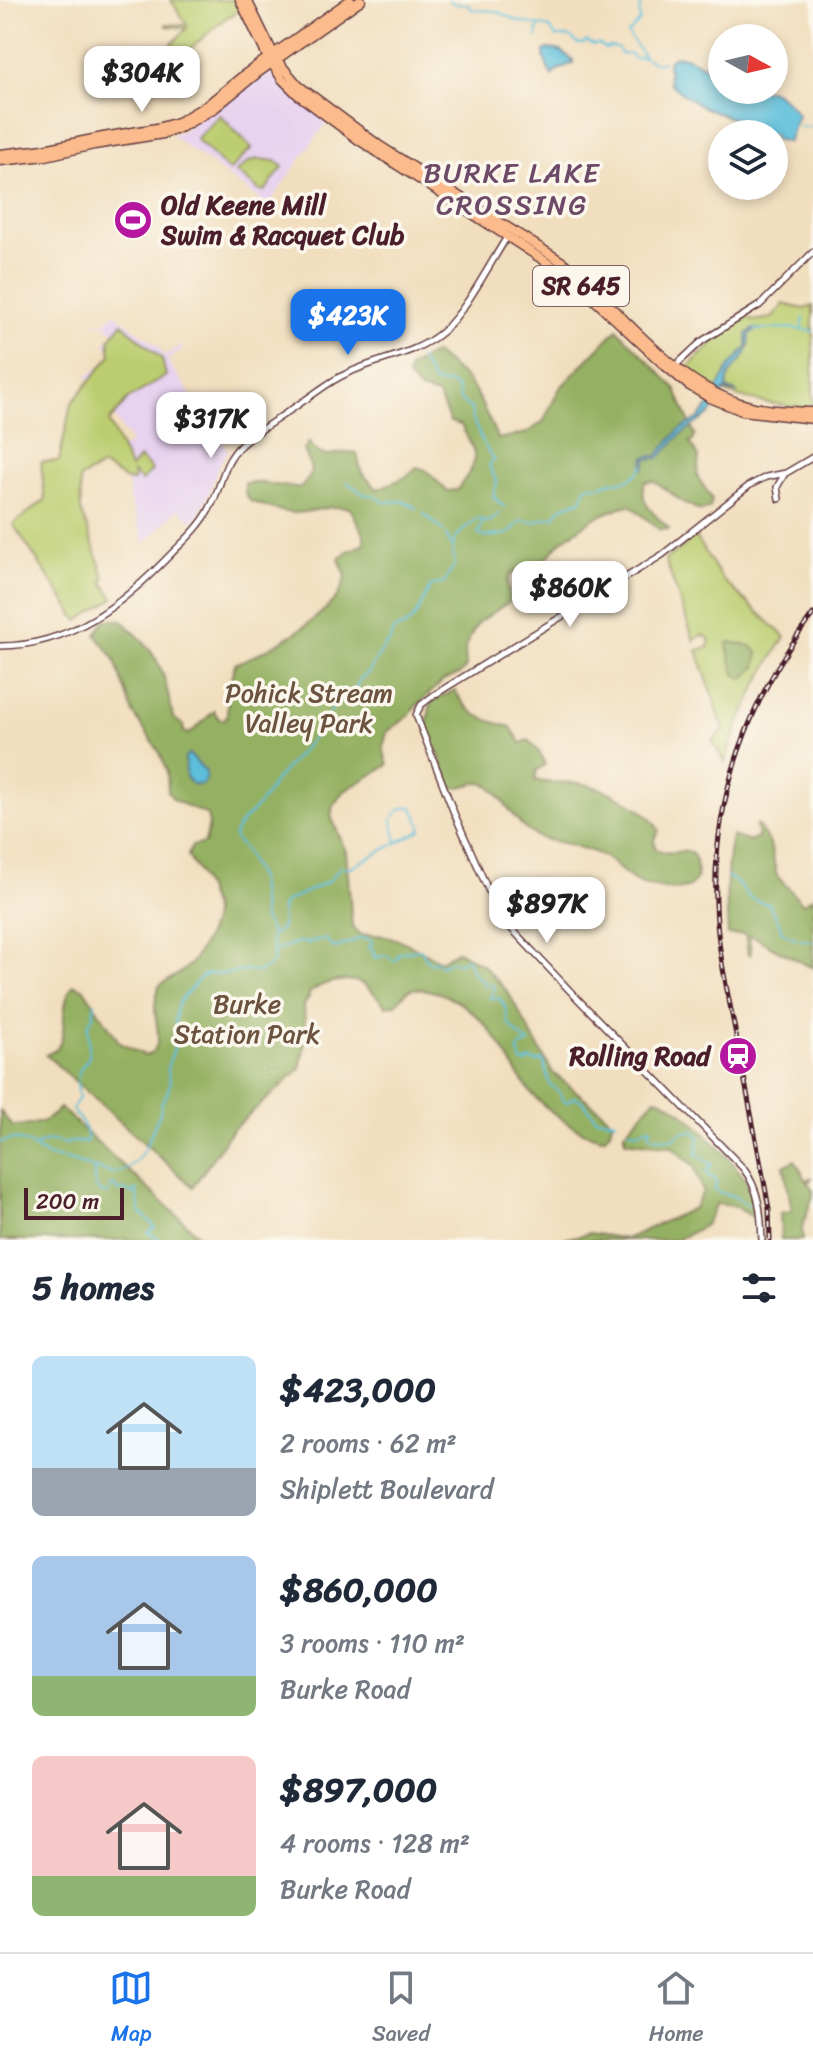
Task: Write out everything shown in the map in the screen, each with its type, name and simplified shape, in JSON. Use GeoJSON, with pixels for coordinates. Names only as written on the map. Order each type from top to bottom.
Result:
{"type":"FeatureCollection","features":[{"type":"Feature","properties":{"kind":"main road","name":"SR 645"},"geometry":{"type":"LineString","coordinates":[[240,0],[288,86],[326,117],[391,162],[510,233],[584,289],[673,368],[711,396],[762,414],[813,419]]}},
{"type":"Feature","properties":{"kind":"main road","name":"SR 645"},"geometry":{"type":"LineString","coordinates":[[247,0],[272,58]]}},
{"type":"Feature","properties":{"kind":"main road"},"geometry":{"type":"LineString","coordinates":[[0,154],[44,149],[168,125],[207,105],[350,0]]}},
{"type":"Feature","properties":{"kind":"main road"},"geometry":{"type":"LineString","coordinates":[[0,161],[46,156],[172,131],[190,123],[215,108],[272,58],[361,0]]}},
{"type":"Feature","properties":{"kind":"main road","name":"SR 645"},"geometry":{"type":"LineString","coordinates":[[724,401],[766,409],[813,412]]}},
{"type":"Feature","properties":{"kind":"street"},"geometry":{"type":"LineString","coordinates":[[0,646],[37,643],[62,636],[87,624],[132,592],[200,523],[213,502],[228,461],[238,447],[337,378],[420,346],[440,334],[459,314],[510,233]]}},
{"type":"Feature","properties":{"kind":"street"},"geometry":{"type":"LineString","coordinates":[[673,368],[702,341],[760,305],[813,252]]}},
{"type":"Feature","properties":{"kind":"street"},"geometry":{"type":"LineString","coordinates":[[762,1240],[758,1200],[747,1173],[496,909],[416,715],[421,705],[434,695],[668,551],[750,485],[766,477],[786,473],[813,457]]}},
{"type":"Feature","properties":{"kind":"street"},"geometry":{"type":"LineString","coordinates":[[779,499],[777,487],[786,473]]}},
{"type":"Feature","properties":{"kind":"shaded area"},"geometry":{"type":"Polygon","coordinates":[[[270,71],[331,116],[268,205],[171,135],[184,130],[223,99],[270,71]]]}},
{"type":"Feature","properties":{"kind":"shaded area"},"geometry":{"type":"Polygon","coordinates":[[[114,313],[159,347],[164,356],[181,345],[183,349],[167,360],[228,450],[218,467],[206,501],[193,522],[178,509],[147,541],[144,541],[129,498],[129,486],[110,457],[131,442],[87,376],[114,357],[105,343],[114,332],[104,324],[91,323],[106,322],[114,313]]]}},
{"type":"Feature","properties":{"kind":"green space"},"geometry":{"type":"Polygon","coordinates":[[[171,0],[236,0],[241,11],[227,17],[176,61],[169,47],[187,28],[166,24],[187,25],[171,0]]]}},
{"type":"Feature","properties":{"kind":"green space"},"geometry":{"type":"Polygon","coordinates":[[[220,115],[252,148],[229,171],[196,139],[220,115]]]}},
{"type":"Feature","properties":{"kind":"green space"},"geometry":{"type":"Polygon","coordinates":[[[258,159],[276,161],[283,167],[265,191],[260,191],[236,172],[258,159]]]}},
{"type":"Feature","properties":{"kind":"green space"},"geometry":{"type":"Polygon","coordinates":[[[784,304],[804,309],[813,306],[813,408],[746,399],[714,387],[686,369],[723,333],[749,317],[753,321],[772,318],[784,304]]]}},
{"type":"Feature","properties":{"kind":"green space"},"geometry":{"type":"Polygon","coordinates":[[[122,323],[162,359],[166,376],[128,399],[109,422],[130,468],[140,458],[152,470],[142,481],[133,473],[134,481],[126,480],[103,466],[80,478],[81,510],[105,579],[102,581],[114,598],[78,621],[13,524],[45,500],[41,462],[59,461],[71,404],[111,355],[109,340],[122,323]]]}},
{"type":"Feature","properties":{"kind":"green space","name":"Pohick Stream Valley Park"},"geometry":{"type":"Polygon","coordinates":[[[617,329],[675,388],[695,435],[690,442],[699,457],[697,476],[712,499],[710,508],[701,511],[684,503],[654,481],[645,482],[646,502],[669,529],[660,530],[630,505],[621,507],[594,518],[563,540],[538,567],[511,574],[507,582],[510,601],[478,623],[465,648],[466,667],[460,674],[443,681],[409,716],[387,732],[383,748],[388,765],[343,792],[333,806],[331,816],[346,852],[352,926],[361,935],[393,938],[440,961],[457,951],[483,965],[508,992],[553,1073],[605,1114],[612,1122],[610,1131],[604,1138],[595,1136],[575,1128],[547,1108],[532,1094],[489,1029],[450,997],[414,988],[407,991],[396,1004],[386,1006],[360,983],[338,981],[322,985],[309,993],[304,1005],[306,1037],[300,1069],[232,1130],[193,1187],[46,1055],[61,1042],[66,1000],[74,985],[83,988],[120,1043],[146,1056],[152,1052],[158,1041],[155,1006],[159,986],[190,963],[204,942],[213,918],[208,894],[188,855],[192,846],[205,843],[209,824],[207,815],[174,800],[168,792],[167,772],[160,753],[133,713],[114,658],[96,635],[105,620],[118,620],[143,642],[162,671],[173,718],[183,725],[184,732],[192,732],[214,711],[223,720],[227,716],[228,687],[235,664],[289,637],[325,610],[339,594],[346,576],[339,559],[346,552],[364,544],[364,534],[350,508],[293,513],[282,511],[250,501],[245,493],[245,483],[301,487],[310,474],[304,450],[309,442],[320,454],[357,453],[361,472],[377,489],[404,478],[417,467],[426,470],[447,491],[457,490],[473,465],[471,445],[461,425],[450,422],[438,395],[420,390],[407,376],[410,367],[435,353],[464,377],[476,392],[498,439],[527,433],[543,422],[560,388],[617,329]]]}},
{"type":"Feature","properties":{"kind":"green space"},"geometry":{"type":"Polygon","coordinates":[[[695,536],[723,580],[785,637],[751,697],[725,762],[712,741],[724,730],[697,650],[708,648],[710,640],[701,635],[694,641],[665,559],[695,536]]]}},
{"type":"Feature","properties":{"kind":"green space"},"geometry":{"type":"Polygon","coordinates":[[[727,644],[751,646],[758,653],[756,667],[743,679],[735,674],[727,644]]]}},
{"type":"Feature","properties":{"kind":"green space"},"geometry":{"type":"Polygon","coordinates":[[[455,690],[472,711],[485,719],[511,727],[521,743],[529,740],[545,765],[537,770],[535,780],[579,783],[625,800],[654,822],[659,831],[654,839],[655,848],[665,852],[691,852],[696,860],[697,879],[684,889],[657,888],[638,882],[599,854],[534,835],[488,785],[479,783],[452,788],[426,731],[431,702],[455,690]]]}},
{"type":"Feature","properties":{"kind":"green space"},"geometry":{"type":"Polygon","coordinates":[[[757,824],[770,844],[777,876],[803,904],[813,897],[813,968],[749,935],[751,954],[748,955],[745,934],[728,935],[728,860],[732,836],[748,841],[759,837],[757,824]]]}},
{"type":"Feature","properties":{"kind":"green space"},"geometry":{"type":"Polygon","coordinates":[[[656,1098],[691,1120],[716,1145],[747,1182],[757,1208],[751,1216],[734,1206],[716,1204],[705,1225],[677,1240],[559,1240],[590,1233],[626,1239],[694,1208],[703,1192],[694,1166],[672,1147],[625,1141],[625,1132],[656,1098]]]}},
{"type":"Feature","properties":{"kind":"green space"},"geometry":{"type":"Polygon","coordinates":[[[60,1108],[204,1240],[0,1240],[0,1111],[12,1126],[19,1126],[44,1121],[60,1108]]]}},
{"type":"Feature","properties":{"kind":"green space"},"geometry":{"type":"Polygon","coordinates":[[[795,1160],[806,1180],[813,1177],[808,1182],[813,1196],[802,1227],[803,1240],[781,1240],[780,1213],[792,1211],[784,1166],[795,1160]]]}},
{"type":"Feature","properties":{"kind":"water"},"geometry":{"type":"Polygon","coordinates":[[[544,51],[561,51],[573,63],[552,76],[544,57],[544,51]]]}},
{"type":"Feature","properties":{"kind":"water"},"geometry":{"type":"Polygon","coordinates":[[[673,57],[686,57],[708,68],[708,104],[788,103],[798,115],[788,142],[788,120],[736,120],[703,107],[684,95],[669,83],[668,61],[673,57]]]}},
{"type":"Feature","properties":{"kind":"water"},"geometry":{"type":"Polygon","coordinates":[[[757,329],[750,334],[747,352],[728,380],[727,388],[738,393],[724,390],[710,414],[681,434],[659,458],[646,459],[643,468],[644,458],[657,456],[679,430],[699,418],[710,405],[729,367],[747,347],[747,334],[757,329]]]}},
{"type":"Feature","properties":{"kind":"water"},"geometry":{"type":"Polygon","coordinates":[[[189,754],[206,772],[202,785],[192,784],[186,777],[185,758],[189,754]]]}},
{"type":"Feature","properties":{"kind":"waterway"},"geometry":{"type":"LineString","coordinates":[[448,0],[455,4],[468,4],[473,10],[496,11],[518,21],[550,28],[556,37],[570,37],[578,44],[586,41],[605,49],[618,48],[621,54],[631,54],[633,58],[644,57],[653,62],[663,62]]}},
{"type":"Feature","properties":{"kind":"waterway"},"geometry":{"type":"LineString","coordinates":[[643,0],[640,21],[628,34],[643,55]]}},
{"type":"Feature","properties":{"kind":"waterway"},"geometry":{"type":"LineString","coordinates":[[537,38],[538,27]]}},
{"type":"Feature","properties":{"kind":"waterway"},"geometry":{"type":"LineString","coordinates":[[799,127],[813,128]]}},
{"type":"Feature","properties":{"kind":"waterway"},"geometry":{"type":"LineString","coordinates":[[802,329],[804,318]]}},
{"type":"Feature","properties":{"kind":"waterway"},"geometry":{"type":"LineString","coordinates":[[755,330],[789,328],[813,331]]}},
{"type":"Feature","properties":{"kind":"waterway"},"geometry":{"type":"LineString","coordinates":[[419,358],[434,383],[450,384],[457,388],[460,400],[471,409],[473,421],[494,460],[489,465],[497,483],[493,496],[504,507]]}},
{"type":"Feature","properties":{"kind":"waterway"},"geometry":{"type":"LineString","coordinates":[[0,1142],[14,1139],[49,1157],[112,1173],[123,1171],[135,1162],[144,1150],[168,1092],[170,1081],[167,1068],[174,1049],[179,1002],[201,977],[208,974],[260,972],[274,962],[270,930],[263,917],[259,879],[234,837],[238,827],[317,732],[335,703],[354,692],[359,680],[368,673],[390,641],[393,630],[405,626],[414,618],[431,586],[444,583],[455,564],[453,548],[460,533],[477,519],[483,522],[478,534],[484,537],[508,534],[520,521],[535,522],[555,517],[560,508],[581,500],[586,487],[627,480],[643,466]]}},
{"type":"Feature","properties":{"kind":"waterway"},"geometry":{"type":"LineString","coordinates":[[347,482],[363,494],[375,496],[384,502],[403,501],[416,508]]}},
{"type":"Feature","properties":{"kind":"waterway"},"geometry":{"type":"LineString","coordinates":[[483,522],[491,521],[501,512]]}},
{"type":"Feature","properties":{"kind":"waterway"},"geometry":{"type":"LineString","coordinates":[[423,513],[443,530]]}},
{"type":"Feature","properties":{"kind":"waterway"},"geometry":{"type":"LineString","coordinates":[[446,535],[451,545]]}},
{"type":"Feature","properties":{"kind":"waterway"},"geometry":{"type":"LineString","coordinates":[[344,867],[351,867],[421,830],[412,806],[401,809],[394,816]]}},
{"type":"Feature","properties":{"kind":"waterway"},"geometry":{"type":"LineString","coordinates":[[392,819],[397,842]]}},
{"type":"Feature","properties":{"kind":"waterway"},"geometry":{"type":"LineString","coordinates":[[272,935],[282,928],[285,902],[329,881],[341,866]]}},
{"type":"Feature","properties":{"kind":"waterway"},"geometry":{"type":"LineString","coordinates":[[728,877],[749,897],[770,904],[781,931],[796,939],[813,941]]}},
{"type":"Feature","properties":{"kind":"waterway"},"geometry":{"type":"LineString","coordinates":[[274,951],[298,942],[322,939],[332,947],[338,947],[361,938],[371,940],[368,948],[374,951],[376,958],[386,955],[394,961],[399,953],[418,949],[428,962],[437,961],[441,966],[467,958],[474,974],[483,980],[484,987],[491,984],[495,988],[490,998],[499,998],[506,1010],[508,1023],[529,1043],[517,1050],[522,1062],[543,1060],[550,1085],[564,1101],[568,1102],[573,1097],[581,1100],[596,1118],[616,1121]]}},
{"type":"Feature","properties":{"kind":"waterway"},"geometry":{"type":"LineString","coordinates":[[35,1147],[46,1141],[66,1144],[86,1142],[88,1137],[84,1126],[72,1109],[79,1098],[79,1071],[89,1057],[88,1025],[95,1003]]}},
{"type":"Feature","properties":{"kind":"waterway"},"geometry":{"type":"LineString","coordinates":[[628,1130],[637,1132],[650,1127],[652,1137],[672,1139],[683,1132],[694,1131],[699,1137],[697,1155],[712,1164],[707,1175],[717,1180],[715,1189],[750,1206]]}},
{"type":"Feature","properties":{"kind":"waterway"},"geometry":{"type":"LineString","coordinates":[[94,1169],[94,1182],[100,1192],[108,1193],[111,1185],[132,1194],[136,1189],[140,1212],[155,1227],[148,1233],[159,1240]]}},
{"type":"Feature","properties":{"kind":"railway"},"geometry":{"type":"LineString","coordinates":[[770,1240],[769,1209],[720,950],[716,865],[720,826],[739,751],[770,680],[813,614]]}},
{"type":"Feature","properties":{"kind":"place","name":"Old Keene Mill Swim & Racquet Club"},"geometry":{"type":"Point","coordinates":[133,220]}},
{"type":"Feature","properties":{"kind":"place","name":"Rolling Road"},"geometry":{"type":"Point","coordinates":[738,1056]}},
{"type":"Feature","properties":{"kind":"district","name":"BURKE LAKE CROSSING"},"geometry":{"type":"Point","coordinates":[512,188]}},
{"type":"Feature","properties":{"kind":"park label","name":"Burke Station Park"},"geometry":{"type":"Point","coordinates":[247,1019]}}]}
